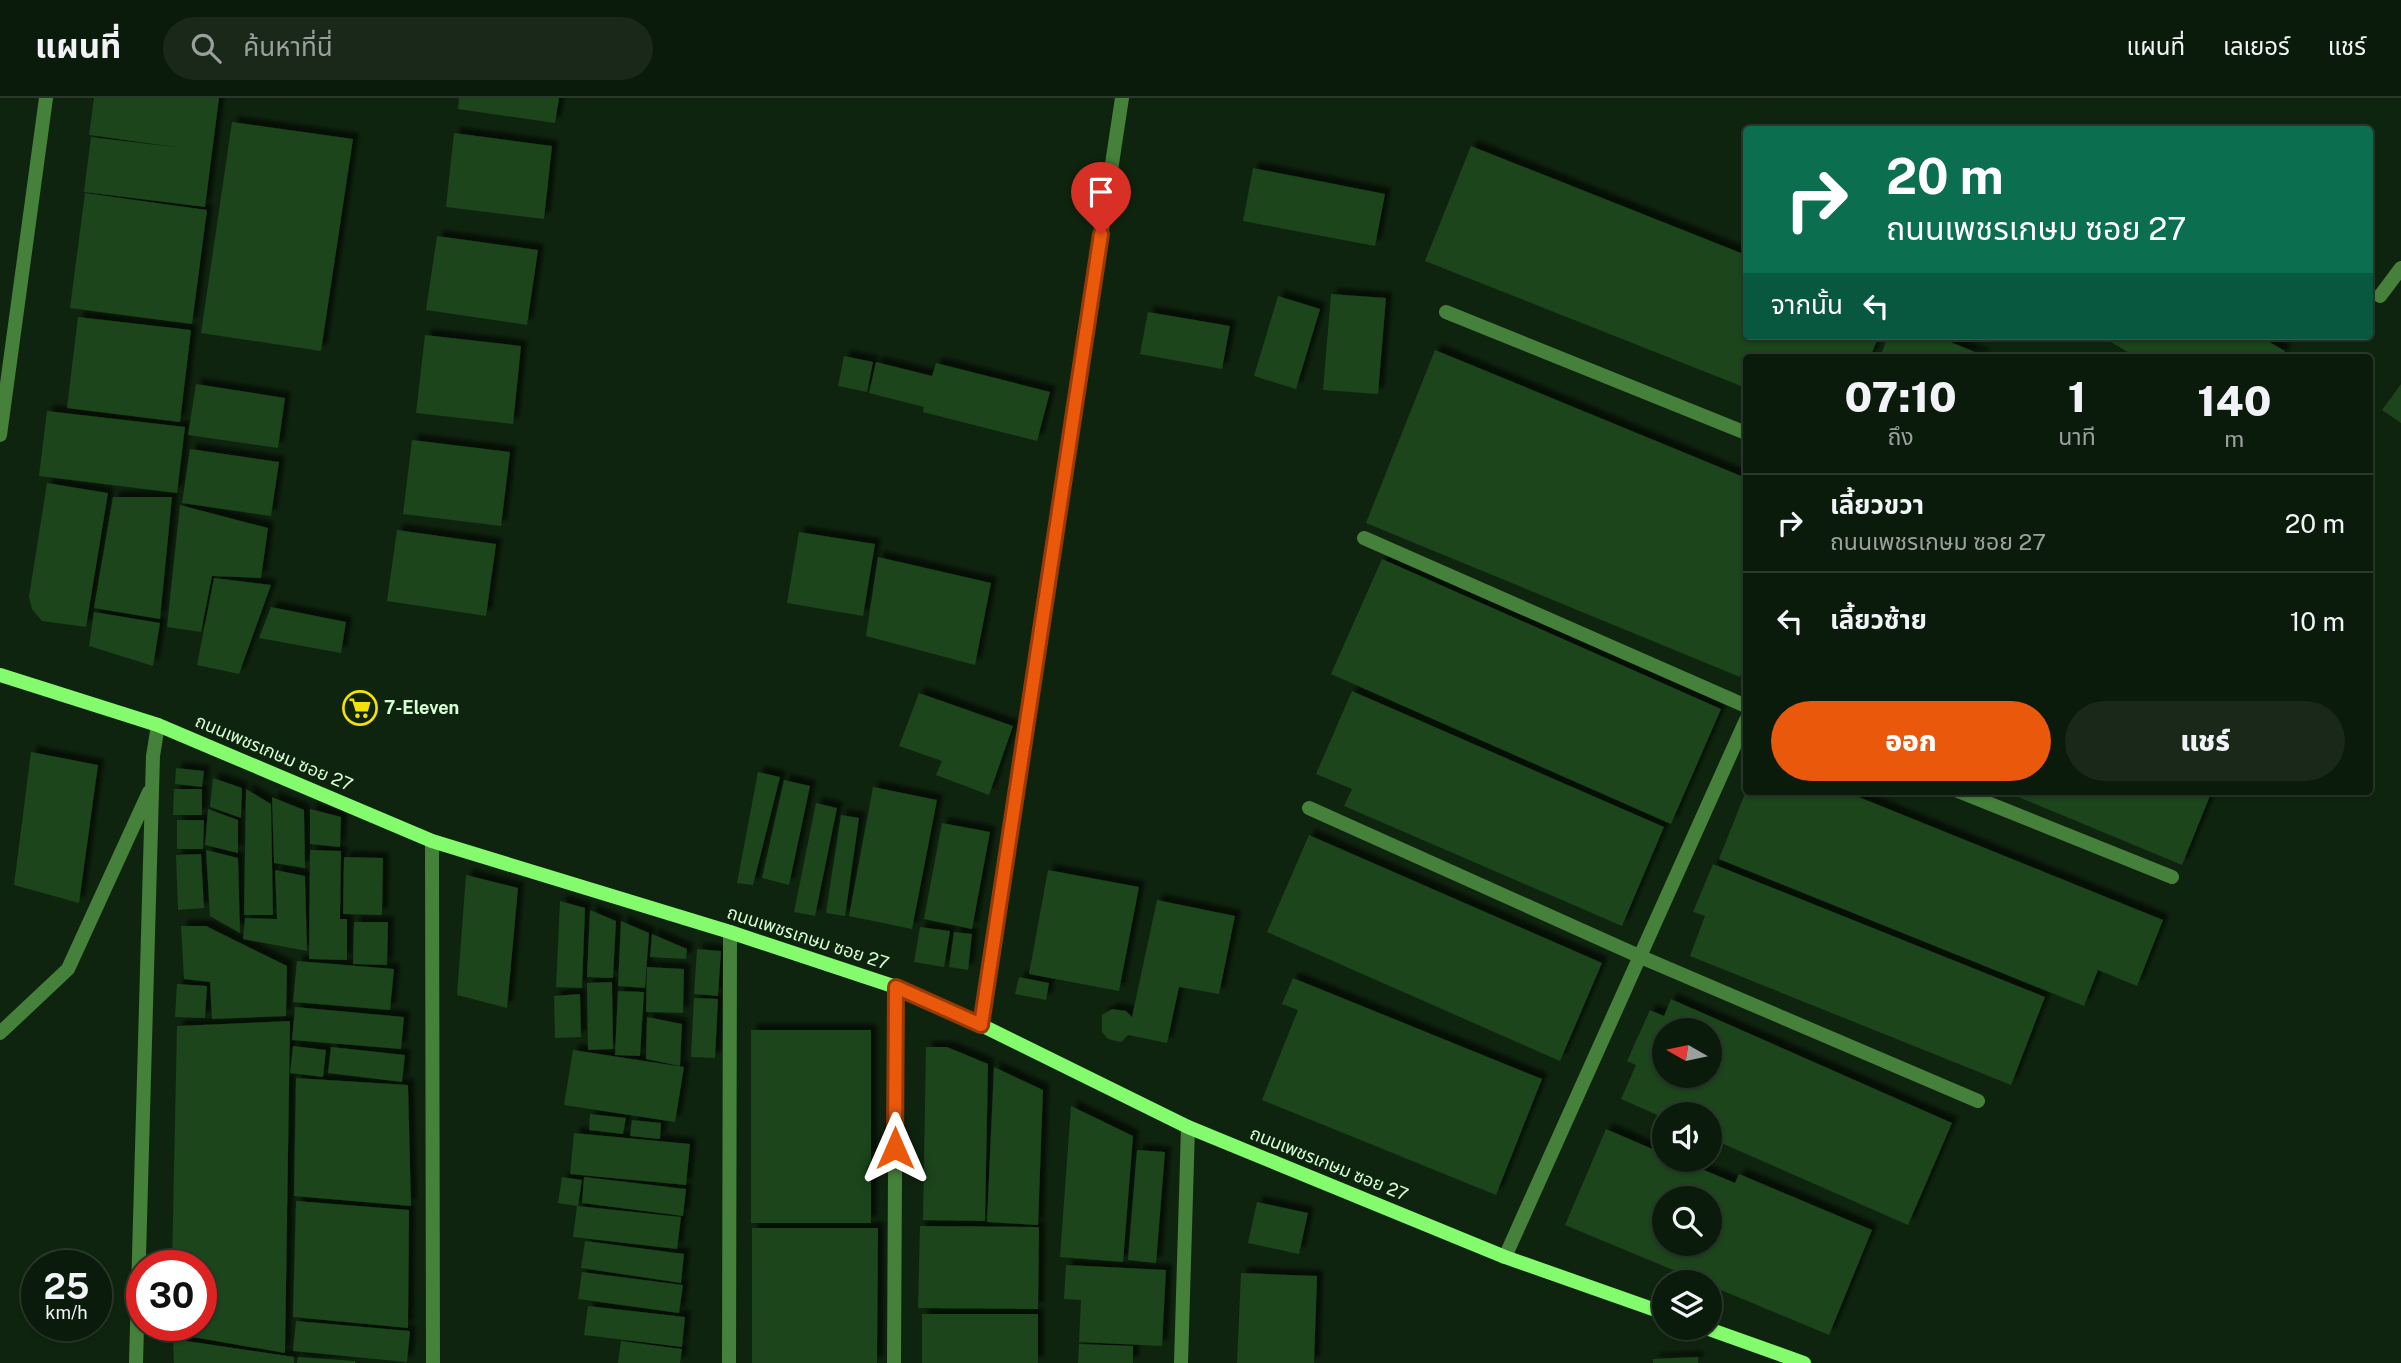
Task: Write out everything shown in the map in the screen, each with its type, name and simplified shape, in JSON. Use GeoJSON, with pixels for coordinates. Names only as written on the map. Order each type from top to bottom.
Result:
{"type":"FeatureCollection","features":[{"type":"Feature","properties":{"kind":"street"},"geometry":{"type":"LineString","coordinates":[[0,435],[46,98]]}},
{"type":"Feature","properties":{"kind":"street"},"geometry":{"type":"LineString","coordinates":[[981,1025],[1122,98]]}},
{"type":"Feature","properties":{"kind":"street"},"geometry":{"type":"LineString","coordinates":[[2380,296],[2401,268]]}},
{"type":"Feature","properties":{"kind":"street"},"geometry":{"type":"LineString","coordinates":[[1446,312],[1743,432]]}},
{"type":"Feature","properties":{"kind":"street"},"geometry":{"type":"LineString","coordinates":[[1364,538],[1743,705]]}},
{"type":"Feature","properties":{"kind":"street","name":"ถนนเพชรเกษม ซอย 27"},"geometry":{"type":"LineString","coordinates":[[0,675],[158,725],[432,841],[730,932],[896,987],[981,1025],[1188,1127],[1505,1257],[1652,1309]]}},
{"type":"Feature","properties":{"kind":"street"},"geometry":{"type":"LineString","coordinates":[[0,1033],[68,969],[150,790],[152,756],[158,725]]}},
{"type":"Feature","properties":{"kind":"street"},"geometry":{"type":"LineString","coordinates":[[1505,1257],[1743,727]]}},
{"type":"Feature","properties":{"kind":"street"},"geometry":{"type":"LineString","coordinates":[[136,1363],[152,756]]}},
{"type":"Feature","properties":{"kind":"street"},"geometry":{"type":"LineString","coordinates":[[1968,795],[2172,877]]}},
{"type":"Feature","properties":{"kind":"street"},"geometry":{"type":"LineString","coordinates":[[1309,808],[1641,957],[1978,1101]]}},
{"type":"Feature","properties":{"kind":"street"},"geometry":{"type":"LineString","coordinates":[[432,841],[433,1363]]}},
{"type":"Feature","properties":{"kind":"street"},"geometry":{"type":"LineString","coordinates":[[729,1363],[730,932]]}},
{"type":"Feature","properties":{"kind":"street"},"geometry":{"type":"LineString","coordinates":[[894,1363],[896,987]]}},
{"type":"Feature","properties":{"kind":"street"},"geometry":{"type":"LineString","coordinates":[[1181,1363],[1188,1127]]}},
{"type":"Feature","properties":{"kind":"street"},"geometry":{"type":"LineString","coordinates":[[1722,1334],[1804,1363]]}},
{"type":"Feature","properties":{"kind":"building"},"geometry":{"type":"Polygon","coordinates":[[[94,98],[219,98],[205,207],[84,192],[91,137],[182,148],[89,135],[94,98]]]}},
{"type":"Feature","properties":{"kind":"building"},"geometry":{"type":"Polygon","coordinates":[[[459,98],[559,98],[555,123],[458,109],[459,98]]]}},
{"type":"Feature","properties":{"kind":"building"},"geometry":{"type":"Polygon","coordinates":[[[232,122],[353,139],[321,351],[201,333],[232,122]]]}},
{"type":"Feature","properties":{"kind":"building"},"geometry":{"type":"Polygon","coordinates":[[[454,133],[552,146],[544,219],[446,207],[454,133]]]}},
{"type":"Feature","properties":{"kind":"building"},"geometry":{"type":"Polygon","coordinates":[[[1471,146],[1743,254],[1743,340],[1877,340],[1871,354],[1743,354],[1743,387],[1425,261],[1471,146]]]}},
{"type":"Feature","properties":{"kind":"building"},"geometry":{"type":"Polygon","coordinates":[[[1253,168],[1385,194],[1375,246],[1243,221],[1253,168]]]}},
{"type":"Feature","properties":{"kind":"building"},"geometry":{"type":"Polygon","coordinates":[[[85,193],[207,210],[192,324],[70,308],[85,193]]]}},
{"type":"Feature","properties":{"kind":"building"},"geometry":{"type":"Polygon","coordinates":[[[437,236],[538,250],[527,325],[426,310],[437,236]]]}},
{"type":"Feature","properties":{"kind":"building"},"geometry":{"type":"Polygon","coordinates":[[[1331,294],[1386,298],[1378,394],[1323,390],[1331,294]]]}},
{"type":"Feature","properties":{"kind":"building"},"geometry":{"type":"Polygon","coordinates":[[[1278,296],[1320,309],[1296,389],[1254,376],[1278,296]]]}},
{"type":"Feature","properties":{"kind":"building"},"geometry":{"type":"Polygon","coordinates":[[[1148,312],[1230,326],[1222,369],[1140,354],[1148,312]]]}},
{"type":"Feature","properties":{"kind":"building"},"geometry":{"type":"Polygon","coordinates":[[[78,317],[191,330],[180,422],[67,408],[78,317]]]}},
{"type":"Feature","properties":{"kind":"building"},"geometry":{"type":"Polygon","coordinates":[[[425,335],[521,346],[513,424],[416,413],[425,335]]]}},
{"type":"Feature","properties":{"kind":"building"},"geometry":{"type":"Polygon","coordinates":[[[1886,340],[1946,340],[1980,354],[1881,354],[1886,340]]]}},
{"type":"Feature","properties":{"kind":"building"},"geometry":{"type":"Polygon","coordinates":[[[2108,340],[2266,340],[2285,351],[2283,354],[2131,354],[2108,340]]]}},
{"type":"Feature","properties":{"kind":"building"},"geometry":{"type":"Polygon","coordinates":[[[1435,350],[1743,477],[1743,669],[1740,677],[1366,523],[1435,350]]]}},
{"type":"Feature","properties":{"kind":"building"},"geometry":{"type":"Polygon","coordinates":[[[844,356],[873,362],[867,392],[838,386],[844,356]]]}},
{"type":"Feature","properties":{"kind":"building"},"geometry":{"type":"Polygon","coordinates":[[[876,362],[932,376],[936,363],[1050,392],[1037,441],[923,412],[924,407],[869,393],[876,362]]]}},
{"type":"Feature","properties":{"kind":"building"},"geometry":{"type":"Polygon","coordinates":[[[196,384],[285,398],[278,448],[188,435],[196,384]]]}},
{"type":"Feature","properties":{"kind":"building"},"geometry":{"type":"Polygon","coordinates":[[[2401,384],[2401,423],[2382,410],[2401,384]]]}},
{"type":"Feature","properties":{"kind":"building"},"geometry":{"type":"Polygon","coordinates":[[[47,411],[185,427],[177,493],[39,476],[47,411]]]}},
{"type":"Feature","properties":{"kind":"building"},"geometry":{"type":"Polygon","coordinates":[[[412,440],[510,452],[501,526],[403,514],[412,440]]]}},
{"type":"Feature","properties":{"kind":"building"},"geometry":{"type":"Polygon","coordinates":[[[190,449],[279,462],[271,516],[182,503],[190,449]]]}},
{"type":"Feature","properties":{"kind":"building"},"geometry":{"type":"Polygon","coordinates":[[[47,483],[108,493],[86,627],[42,621],[32,609],[29,597],[47,483]]]}},
{"type":"Feature","properties":{"kind":"building"},"geometry":{"type":"Polygon","coordinates":[[[113,497],[172,497],[160,619],[94,608],[113,497]]]}},
{"type":"Feature","properties":{"kind":"building"},"geometry":{"type":"Polygon","coordinates":[[[180,505],[268,528],[261,578],[212,576],[201,632],[167,627],[180,505]]]}},
{"type":"Feature","properties":{"kind":"building"},"geometry":{"type":"Polygon","coordinates":[[[397,530],[496,544],[486,616],[387,601],[397,530]]]}},
{"type":"Feature","properties":{"kind":"building"},"geometry":{"type":"Polygon","coordinates":[[[799,532],[875,544],[863,616],[787,603],[799,532]]]}},
{"type":"Feature","properties":{"kind":"building"},"geometry":{"type":"Polygon","coordinates":[[[878,557],[991,583],[975,665],[866,636],[878,557]]]}},
{"type":"Feature","properties":{"kind":"building"},"geometry":{"type":"Polygon","coordinates":[[[1382,559],[1721,709],[1671,824],[1331,674],[1382,559]]]}},
{"type":"Feature","properties":{"kind":"building"},"geometry":{"type":"Polygon","coordinates":[[[214,578],[271,585],[239,674],[197,665],[214,578]]]}},
{"type":"Feature","properties":{"kind":"building"},"geometry":{"type":"Polygon","coordinates":[[[271,607],[346,622],[341,653],[259,638],[271,607]]]}},
{"type":"Feature","properties":{"kind":"building"},"geometry":{"type":"Polygon","coordinates":[[[94,612],[160,623],[153,666],[89,646],[94,612]]]}},
{"type":"Feature","properties":{"kind":"building"},"geometry":{"type":"Polygon","coordinates":[[[1352,691],[1664,827],[1622,926],[1344,806],[1352,789],[1316,774],[1352,691]]]}},
{"type":"Feature","properties":{"kind":"building"},"geometry":{"type":"Polygon","coordinates":[[[919,693],[1013,726],[989,795],[936,775],[942,761],[899,746],[919,693]]]}},
{"type":"Feature","properties":{"kind":"building"},"geometry":{"type":"Polygon","coordinates":[[[31,752],[98,765],[79,903],[14,885],[31,752]]]}},
{"type":"Feature","properties":{"kind":"building"},"geometry":{"type":"Polygon","coordinates":[[[176,768],[204,771],[202,787],[175,784],[176,768]]]}},
{"type":"Feature","properties":{"kind":"building"},"geometry":{"type":"Polygon","coordinates":[[[758,772],[780,777],[753,885],[737,883],[758,772]]]}},
{"type":"Feature","properties":{"kind":"building"},"geometry":{"type":"Polygon","coordinates":[[[213,778],[242,788],[241,818],[210,807],[213,778]]]}},
{"type":"Feature","properties":{"kind":"building"},"geometry":{"type":"Polygon","coordinates":[[[784,780],[810,786],[789,885],[762,878],[784,780]]]}},
{"type":"Feature","properties":{"kind":"building"},"geometry":{"type":"Polygon","coordinates":[[[873,787],[937,800],[912,929],[849,916],[873,787]]]}},
{"type":"Feature","properties":{"kind":"building"},"geometry":{"type":"Polygon","coordinates":[[[174,789],[202,789],[202,815],[173,815],[174,789]]]}},
{"type":"Feature","properties":{"kind":"building"},"geometry":{"type":"Polygon","coordinates":[[[246,789],[271,804],[273,915],[244,915],[246,789]]]}},
{"type":"Feature","properties":{"kind":"building"},"geometry":{"type":"Polygon","coordinates":[[[1744,795],[1854,795],[2163,920],[2137,986],[2098,970],[2084,1006],[1719,859],[1744,795]]]}},
{"type":"Feature","properties":{"kind":"building"},"geometry":{"type":"Polygon","coordinates":[[[2014,795],[2210,795],[2182,865],[2014,795]]]}},
{"type":"Feature","properties":{"kind":"building"},"geometry":{"type":"Polygon","coordinates":[[[272,797],[304,810],[305,868],[274,863],[272,797]]]}},
{"type":"Feature","properties":{"kind":"building"},"geometry":{"type":"Polygon","coordinates":[[[816,803],[837,808],[815,916],[794,912],[816,803]]]}},
{"type":"Feature","properties":{"kind":"building"},"geometry":{"type":"Polygon","coordinates":[[[208,809],[238,820],[238,853],[205,845],[208,809]]]}},
{"type":"Feature","properties":{"kind":"building"},"geometry":{"type":"Polygon","coordinates":[[[310,809],[341,817],[340,847],[310,844],[310,809]]]}},
{"type":"Feature","properties":{"kind":"building"},"geometry":{"type":"Polygon","coordinates":[[[841,815],[859,818],[845,916],[826,913],[841,815]]]}},
{"type":"Feature","properties":{"kind":"building"},"geometry":{"type":"Polygon","coordinates":[[[177,820],[204,820],[203,849],[177,849],[177,820]]]}},
{"type":"Feature","properties":{"kind":"building"},"geometry":{"type":"Polygon","coordinates":[[[942,823],[990,832],[972,929],[924,919],[942,823]]]}},
{"type":"Feature","properties":{"kind":"building"},"geometry":{"type":"Polygon","coordinates":[[[1309,835],[1602,963],[1560,1061],[1267,932],[1309,835]]]}},
{"type":"Feature","properties":{"kind":"building"},"geometry":{"type":"Polygon","coordinates":[[[206,850],[238,858],[240,933],[210,916],[206,850]]]}},
{"type":"Feature","properties":{"kind":"building"},"geometry":{"type":"Polygon","coordinates":[[[310,850],[341,851],[340,919],[347,919],[347,960],[309,959],[310,850]]]}},
{"type":"Feature","properties":{"kind":"building"},"geometry":{"type":"Polygon","coordinates":[[[201,854],[204,908],[178,910],[176,855],[201,854]]]}},
{"type":"Feature","properties":{"kind":"building"},"geometry":{"type":"Polygon","coordinates":[[[344,857],[383,858],[382,915],[343,914],[344,857]]]}},
{"type":"Feature","properties":{"kind":"building"},"geometry":{"type":"Polygon","coordinates":[[[1713,864],[2045,997],[2011,1085],[1690,956],[1705,916],[1693,912],[1713,864]]]}},
{"type":"Feature","properties":{"kind":"building"},"geometry":{"type":"Polygon","coordinates":[[[275,870],[305,876],[307,951],[243,939],[245,918],[277,919],[275,870]]]}},
{"type":"Feature","properties":{"kind":"building"},"geometry":{"type":"Polygon","coordinates":[[[1048,870],[1139,887],[1119,991],[1029,974],[1048,870]]]}},
{"type":"Feature","properties":{"kind":"building"},"geometry":{"type":"Polygon","coordinates":[[[466,875],[518,888],[507,1008],[457,995],[466,875]]]}},
{"type":"Feature","properties":{"kind":"building"},"geometry":{"type":"Polygon","coordinates":[[[1157,900],[1235,916],[1219,994],[1179,987],[1167,1043],[1128,1035],[1121,1042],[1108,1039],[1102,1032],[1102,1015],[1112,1009],[1126,1011],[1132,1017],[1157,900]]]}},
{"type":"Feature","properties":{"kind":"building"},"geometry":{"type":"Polygon","coordinates":[[[560,901],[585,908],[582,988],[556,987],[560,901]]]}},
{"type":"Feature","properties":{"kind":"building"},"geometry":{"type":"Polygon","coordinates":[[[590,910],[616,921],[613,978],[587,977],[590,910]]]}},
{"type":"Feature","properties":{"kind":"building"},"geometry":{"type":"Polygon","coordinates":[[[621,921],[649,933],[645,988],[618,986],[621,921]]]}},
{"type":"Feature","properties":{"kind":"building"},"geometry":{"type":"Polygon","coordinates":[[[354,922],[388,922],[387,965],[353,964],[354,922]]]}},
{"type":"Feature","properties":{"kind":"building"},"geometry":{"type":"Polygon","coordinates":[[[181,926],[206,926],[287,966],[286,1016],[212,1019],[210,982],[184,979],[181,926]]]}},
{"type":"Feature","properties":{"kind":"building"},"geometry":{"type":"Polygon","coordinates":[[[920,927],[950,931],[944,967],[914,962],[920,927]]]}},
{"type":"Feature","properties":{"kind":"building"},"geometry":{"type":"Polygon","coordinates":[[[954,932],[972,934],[968,970],[949,967],[954,932]]]}},
{"type":"Feature","properties":{"kind":"building"},"geometry":{"type":"Polygon","coordinates":[[[652,934],[687,949],[686,959],[650,957],[652,934]]]}},
{"type":"Feature","properties":{"kind":"building"},"geometry":{"type":"Polygon","coordinates":[[[697,949],[721,951],[718,996],[694,994],[697,949]]]}},
{"type":"Feature","properties":{"kind":"building"},"geometry":{"type":"Polygon","coordinates":[[[297,961],[394,969],[390,1010],[293,1002],[297,961]]]}},
{"type":"Feature","properties":{"kind":"building"},"geometry":{"type":"Polygon","coordinates":[[[647,967],[684,969],[683,1013],[646,1012],[647,967]]]}},
{"type":"Feature","properties":{"kind":"building"},"geometry":{"type":"Polygon","coordinates":[[[1019,977],[1049,983],[1046,1000],[1015,994],[1019,977]]]}},
{"type":"Feature","properties":{"kind":"building"},"geometry":{"type":"Polygon","coordinates":[[[1293,978],[1542,1079],[1496,1195],[1262,1100],[1298,1010],[1282,1004],[1293,978]]]}},
{"type":"Feature","properties":{"kind":"building"},"geometry":{"type":"Polygon","coordinates":[[[612,982],[613,1049],[588,1050],[587,983],[612,982]]]}},
{"type":"Feature","properties":{"kind":"building"},"geometry":{"type":"Polygon","coordinates":[[[177,984],[207,986],[205,1018],[175,1017],[177,984]]]}},
{"type":"Feature","properties":{"kind":"building"},"geometry":{"type":"Polygon","coordinates":[[[618,991],[644,992],[640,1056],[615,1055],[618,991]]]}},
{"type":"Feature","properties":{"kind":"building"},"geometry":{"type":"Polygon","coordinates":[[[580,994],[581,1037],[555,1038],[554,996],[580,994]]]}},
{"type":"Feature","properties":{"kind":"building"},"geometry":{"type":"Polygon","coordinates":[[[694,998],[718,999],[715,1058],[691,1057],[694,998]]]}},
{"type":"Feature","properties":{"kind":"building"},"geometry":{"type":"Polygon","coordinates":[[[1671,999],[1714,1018],[1652,1018],[1652,1088],[1722,1088],[1722,1022],[1952,1123],[1908,1225],[1722,1143],[1722,1102],[1652,1102],[1652,1113],[1621,1099],[1636,1065],[1627,1061],[1650,1010],[1664,1016],[1671,999]]]}},
{"type":"Feature","properties":{"kind":"building"},"geometry":{"type":"Polygon","coordinates":[[[295,1007],[404,1017],[401,1049],[292,1040],[295,1007]]]}},
{"type":"Feature","properties":{"kind":"building"},"geometry":{"type":"Polygon","coordinates":[[[647,1017],[682,1024],[680,1066],[646,1059],[647,1017]]]}},
{"type":"Feature","properties":{"kind":"building"},"geometry":{"type":"Polygon","coordinates":[[[290,1021],[285,1353],[216,1341],[217,1250],[172,1250],[177,1026],[290,1021]]]}},
{"type":"Feature","properties":{"kind":"building"},"geometry":{"type":"Polygon","coordinates":[[[751,1030],[871,1030],[871,1223],[751,1223],[751,1030]]]}},
{"type":"Feature","properties":{"kind":"building"},"geometry":{"type":"Polygon","coordinates":[[[293,1046],[326,1050],[323,1077],[290,1073],[293,1046]]]}},
{"type":"Feature","properties":{"kind":"building"},"geometry":{"type":"Polygon","coordinates":[[[331,1047],[405,1055],[402,1082],[328,1073],[331,1047]]]}},
{"type":"Feature","properties":{"kind":"building"},"geometry":{"type":"Polygon","coordinates":[[[926,1047],[947,1047],[988,1064],[985,1221],[923,1220],[926,1047]]]}},
{"type":"Feature","properties":{"kind":"building"},"geometry":{"type":"Polygon","coordinates":[[[573,1050],[684,1067],[675,1122],[564,1105],[573,1050]]]}},
{"type":"Feature","properties":{"kind":"building"},"geometry":{"type":"Polygon","coordinates":[[[994,1067],[1043,1090],[1038,1225],[987,1222],[994,1067]]]}},
{"type":"Feature","properties":{"kind":"building"},"geometry":{"type":"Polygon","coordinates":[[[296,1078],[408,1085],[411,1206],[294,1196],[296,1078]]]}},
{"type":"Feature","properties":{"kind":"building"},"geometry":{"type":"Polygon","coordinates":[[[1071,1106],[1133,1136],[1123,1262],[1060,1257],[1071,1106]]]}},
{"type":"Feature","properties":{"kind":"building"},"geometry":{"type":"Polygon","coordinates":[[[590,1114],[626,1118],[623,1134],[589,1130],[590,1114]]]}},
{"type":"Feature","properties":{"kind":"building"},"geometry":{"type":"Polygon","coordinates":[[[632,1120],[661,1123],[660,1139],[630,1136],[632,1120]]]}},
{"type":"Feature","properties":{"kind":"building"},"geometry":{"type":"Polygon","coordinates":[[[1606,1129],[1652,1149],[1652,1172],[1709,1172],[1735,1183],[1739,1174],[1872,1230],[1829,1335],[1722,1290],[1722,1270],[1673,1270],[1565,1225],[1606,1129]]]}},
{"type":"Feature","properties":{"kind":"building"},"geometry":{"type":"Polygon","coordinates":[[[574,1133],[690,1144],[686,1185],[570,1174],[574,1133]]]}},
{"type":"Feature","properties":{"kind":"building"},"geometry":{"type":"Polygon","coordinates":[[[1137,1150],[1165,1152],[1156,1263],[1128,1260],[1137,1150]]]}},
{"type":"Feature","properties":{"kind":"building"},"geometry":{"type":"Polygon","coordinates":[[[562,1177],[582,1180],[578,1206],[681,1217],[677,1249],[573,1237],[577,1206],[558,1203],[562,1177]]]}},
{"type":"Feature","properties":{"kind":"building"},"geometry":{"type":"Polygon","coordinates":[[[584,1177],[686,1189],[683,1216],[582,1203],[584,1177]]]}},
{"type":"Feature","properties":{"kind":"building"},"geometry":{"type":"Polygon","coordinates":[[[296,1201],[409,1210],[408,1328],[293,1317],[296,1201]]]}},
{"type":"Feature","properties":{"kind":"building"},"geometry":{"type":"Polygon","coordinates":[[[1257,1202],[1308,1213],[1299,1254],[1248,1243],[1257,1202]]]}},
{"type":"Feature","properties":{"kind":"building"},"geometry":{"type":"Polygon","coordinates":[[[920,1226],[1039,1227],[1038,1309],[918,1308],[920,1226]]]}},
{"type":"Feature","properties":{"kind":"building"},"geometry":{"type":"Polygon","coordinates":[[[752,1228],[878,1228],[877,1363],[752,1363],[752,1228]]]}},
{"type":"Feature","properties":{"kind":"building"},"geometry":{"type":"Polygon","coordinates":[[[585,1241],[684,1254],[681,1283],[581,1268],[585,1241]]]}},
{"type":"Feature","properties":{"kind":"building"},"geometry":{"type":"Polygon","coordinates":[[[1066,1265],[1166,1270],[1162,1346],[1079,1342],[1081,1300],[1064,1299],[1066,1265]]]}},
{"type":"Feature","properties":{"kind":"building"},"geometry":{"type":"Polygon","coordinates":[[[582,1272],[683,1285],[679,1313],[578,1299],[582,1272]]]}},
{"type":"Feature","properties":{"kind":"building"},"geometry":{"type":"Polygon","coordinates":[[[1241,1273],[1317,1276],[1314,1363],[1237,1363],[1241,1273]]]}},
{"type":"Feature","properties":{"kind":"building"},"geometry":{"type":"Polygon","coordinates":[[[588,1306],[685,1317],[682,1347],[584,1335],[588,1306]]]}},
{"type":"Feature","properties":{"kind":"building"},"geometry":{"type":"Polygon","coordinates":[[[922,1314],[1038,1314],[1038,1363],[922,1363],[922,1314]]]}},
{"type":"Feature","properties":{"kind":"building"},"geometry":{"type":"Polygon","coordinates":[[[296,1321],[410,1331],[407,1362],[293,1351],[296,1321]]]}},
{"type":"Feature","properties":{"kind":"building"},"geometry":{"type":"Polygon","coordinates":[[[173,1341],[294,1357],[294,1363],[174,1363],[173,1341]]]}},
{"type":"Feature","properties":{"kind":"building"},"geometry":{"type":"Polygon","coordinates":[[[621,1341],[682,1349],[680,1363],[618,1363],[621,1341]]]}},
{"type":"Feature","properties":{"kind":"building"},"geometry":{"type":"Polygon","coordinates":[[[1079,1344],[1133,1346],[1133,1363],[1078,1363],[1079,1344]]]}},
{"type":"Feature","properties":{"kind":"building"},"geometry":{"type":"Polygon","coordinates":[[[298,1357],[355,1361],[355,1363],[297,1363],[298,1357]]]}},
{"type":"Feature","properties":{"kind":"building"},"geometry":{"type":"Polygon","coordinates":[[[1698,1357],[1698,1363],[1653,1363],[1653,1359],[1698,1357]]]}},
{"type":"Feature","properties":{"kind":"place","name":"7-Eleven"},"geometry":{"type":"Point","coordinates":[360,708]}},
{"type":"Feature","properties":{"kind":"route"},"geometry":{"type":"LineString","coordinates":[[895,1148],[896,987],[981,1025],[1101,234]]}}]}
